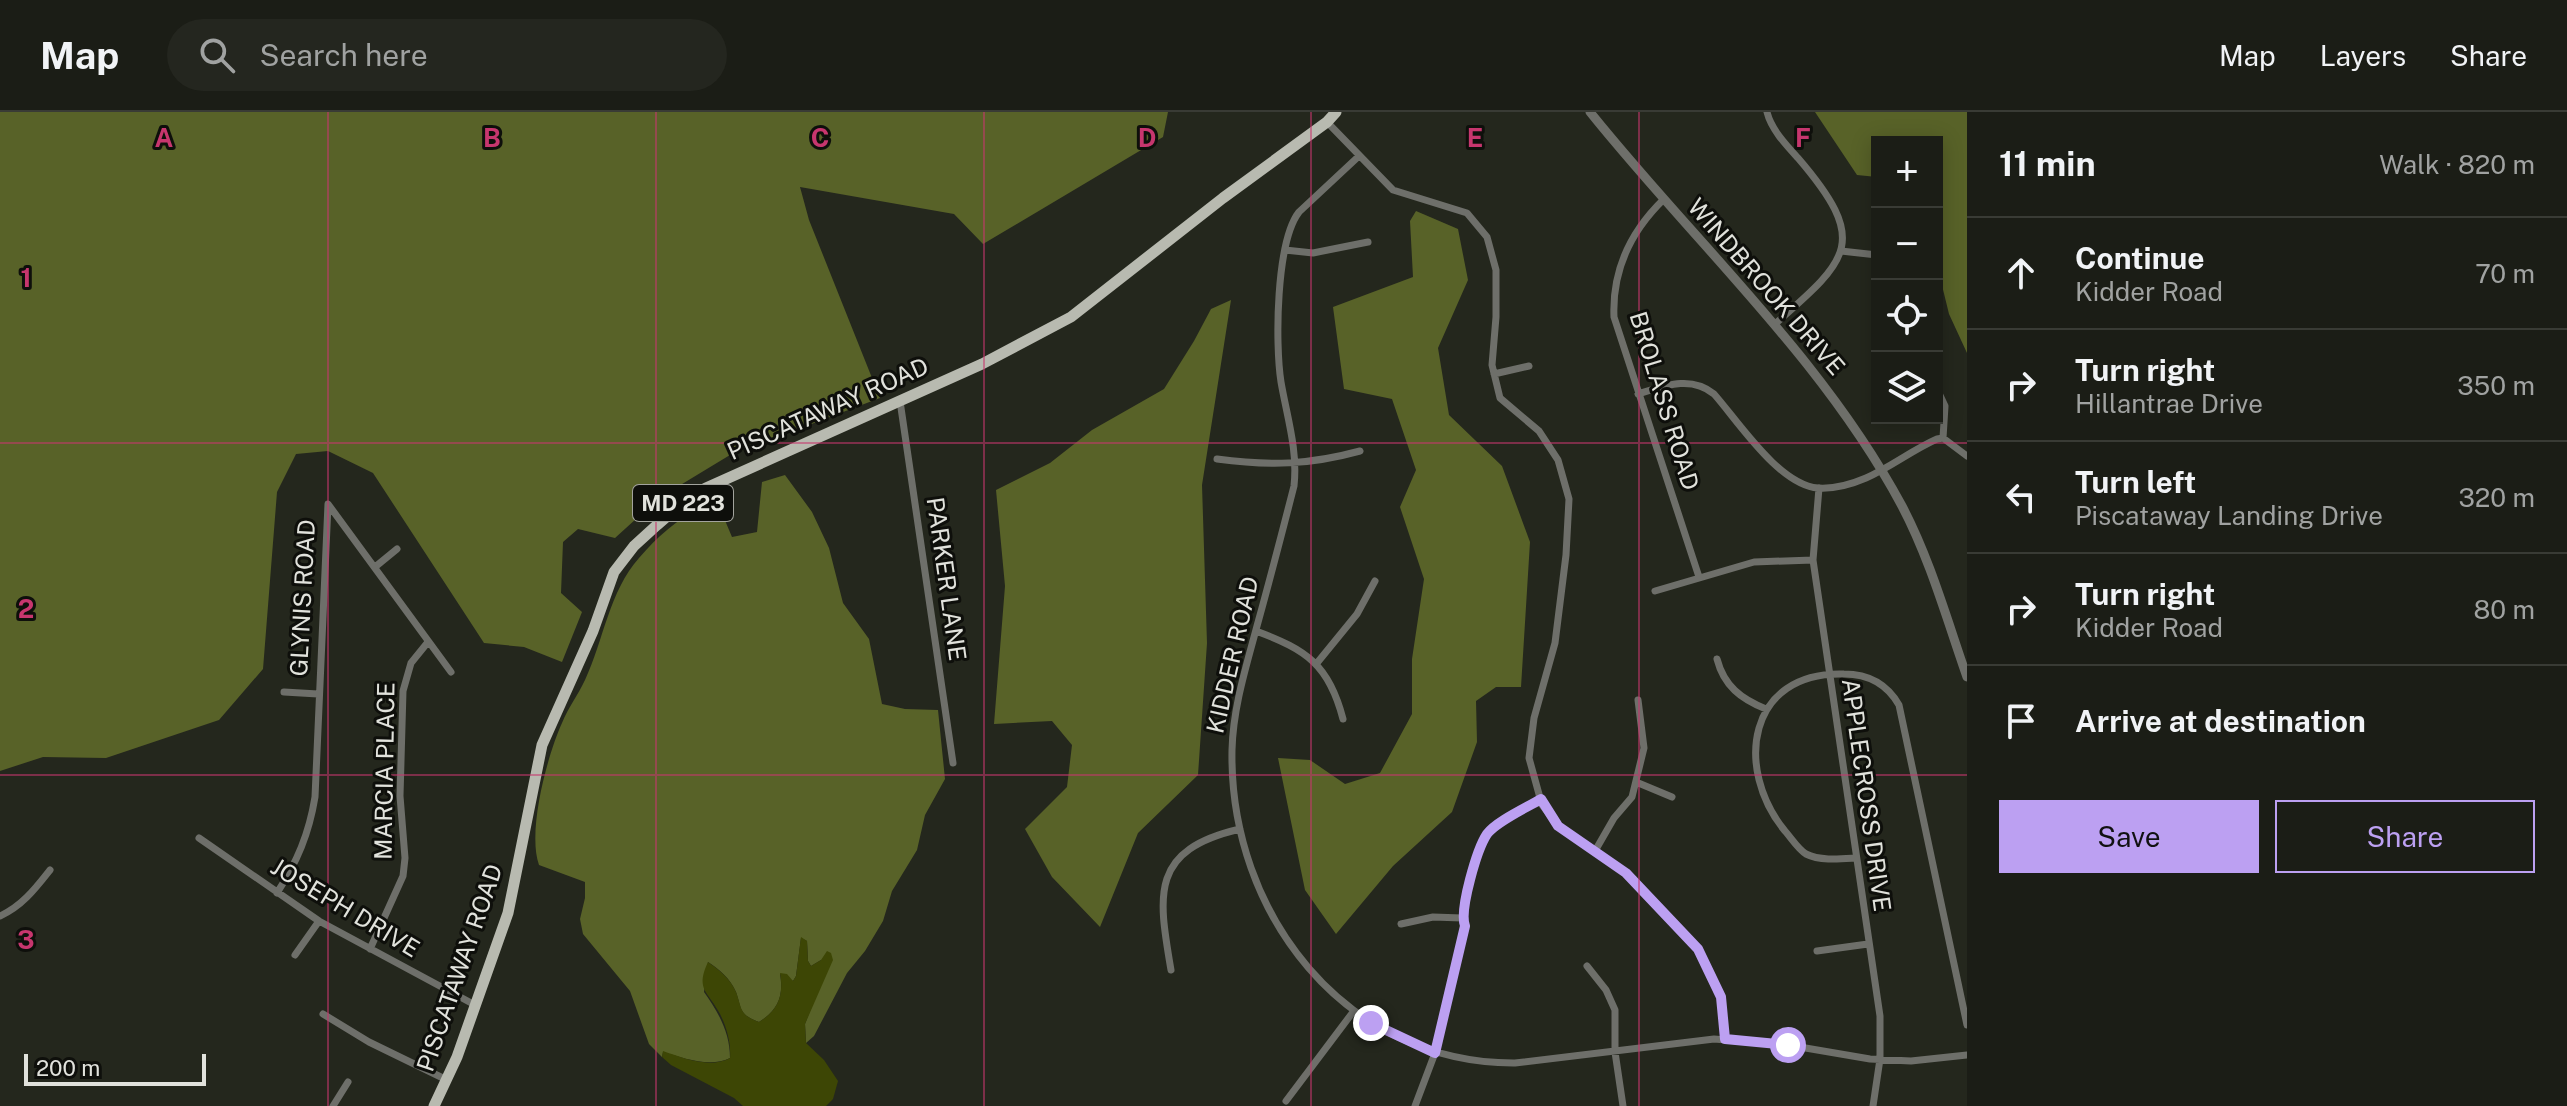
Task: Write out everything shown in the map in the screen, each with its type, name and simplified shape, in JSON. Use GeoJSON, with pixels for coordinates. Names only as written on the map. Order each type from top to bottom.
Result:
{"type":"FeatureCollection","features":[{"type":"Feature","properties":{"kind":"main road","name":"PISCATAWAY ROAD"},"geometry":{"type":"LineString","coordinates":[[434,1106],[447,1080],[508,913],[540,752],[619,564],[674,509],[706,488],[982,364],[1080,311],[1336,112]]}},
{"type":"Feature","properties":{"kind":"street"},"geometry":{"type":"LineString","coordinates":[[1767,112],[1776,130],[1834,206],[1842,226],[1841,251],[1820,285],[1775,324]]}},
{"type":"Feature","properties":{"kind":"street","name":"WINDBROOK DRIVE"},"geometry":{"type":"LineString","coordinates":[[1595,114],[1828,389],[1881,470],[1906,516],[1967,677]]}},
{"type":"Feature","properties":{"kind":"street"},"geometry":{"type":"LineString","coordinates":[[1327,122],[1393,190],[1467,213],[1487,237],[1496,270],[1492,365],[1500,398],[1539,431],[1558,460],[1569,499],[1566,555],[1555,643],[1534,718],[1529,758],[1541,799],[1558,826],[1626,873],[1698,949],[1721,997],[1725,1039]]}},
{"type":"Feature","properties":{"kind":"street","name":"KIDDER ROAD"},"geometry":{"type":"LineString","coordinates":[[1359,156],[1299,212],[1289,230],[1279,315],[1280,366],[1296,464],[1294,486],[1238,700],[1233,731],[1233,791],[1240,829],[1258,886],[1285,937],[1310,970],[1353,1012],[1389,1033],[1435,1053],[1486,1062],[1515,1063],[1725,1039],[1880,1059],[1911,1061],[1967,1055]]}},
{"type":"Feature","properties":{"kind":"street","name":"BROLASS ROAD"},"geometry":{"type":"LineString","coordinates":[[1664,199],[1646,217],[1620,266],[1613,296],[1614,317],[1699,577]]}},
{"type":"Feature","properties":{"kind":"street"},"geometry":{"type":"LineString","coordinates":[[1285,250],[1313,253],[1368,242]]}},
{"type":"Feature","properties":{"kind":"street"},"geometry":{"type":"LineString","coordinates":[[1841,251],[1871,254]]}},
{"type":"Feature","properties":{"kind":"street"},"geometry":{"type":"LineString","coordinates":[[1494,374],[1529,366]]}},
{"type":"Feature","properties":{"kind":"street"},"geometry":{"type":"LineString","coordinates":[[1638,394],[1671,384],[1705,386],[1770,459],[1802,483],[1819,488],[1850,484],[1943,438]]}},
{"type":"Feature","properties":{"kind":"street","name":"PARKER LANE"},"geometry":{"type":"LineString","coordinates":[[900,401],[953,763]]}},
{"type":"Feature","properties":{"kind":"street"},"geometry":{"type":"LineString","coordinates":[[1943,402],[1943,438]]}},
{"type":"Feature","properties":{"kind":"street"},"geometry":{"type":"LineString","coordinates":[[1943,438],[1967,456]]}},
{"type":"Feature","properties":{"kind":"street"},"geometry":{"type":"LineString","coordinates":[[1217,459],[1296,464],[1360,451]]}},
{"type":"Feature","properties":{"kind":"street","name":"APPLECROSS DRIVE"},"geometry":{"type":"LineString","coordinates":[[1819,488],[1813,560],[1879,1006],[1880,1059],[1873,1106]]}},
{"type":"Feature","properties":{"kind":"street","name":"GLYNIS ROAD"},"geometry":{"type":"LineString","coordinates":[[277,893],[297,863],[315,797],[328,504],[451,672]]}},
{"type":"Feature","properties":{"kind":"street"},"geometry":{"type":"LineString","coordinates":[[375,567],[397,549]]}},
{"type":"Feature","properties":{"kind":"street"},"geometry":{"type":"LineString","coordinates":[[1655,591],[1764,560],[1813,560]]}},
{"type":"Feature","properties":{"kind":"street"},"geometry":{"type":"LineString","coordinates":[[1317,663],[1357,614],[1375,581]]}},
{"type":"Feature","properties":{"kind":"street"},"geometry":{"type":"LineString","coordinates":[[1256,631],[1286,643],[1317,663],[1335,694],[1343,719]]}},
{"type":"Feature","properties":{"kind":"street","name":"MARCIA PLACE"},"geometry":{"type":"LineString","coordinates":[[370,949],[403,876],[405,858],[400,796],[403,691],[411,663],[428,642]]}},
{"type":"Feature","properties":{"kind":"street"},"geometry":{"type":"LineString","coordinates":[[1717,659],[1720,672],[1735,692],[1766,709]]}},
{"type":"Feature","properties":{"kind":"street"},"geometry":{"type":"LineString","coordinates":[[1855,858],[1809,855],[1775,819],[1763,791],[1756,758],[1756,741],[1766,709],[1773,699],[1790,686],[1828,675],[1869,677],[1880,682],[1899,705],[1967,1025]]}},
{"type":"Feature","properties":{"kind":"street"},"geometry":{"type":"LineString","coordinates":[[284,692],[318,694]]}},
{"type":"Feature","properties":{"kind":"street"},"geometry":{"type":"LineString","coordinates":[[1595,851],[1614,818],[1632,797],[1644,748],[1638,700]]}},
{"type":"Feature","properties":{"kind":"street"},"geometry":{"type":"LineString","coordinates":[[1636,782],[1672,797]]}},
{"type":"Feature","properties":{"kind":"street"},"geometry":{"type":"LineString","coordinates":[[1415,1106],[1435,1053],[1465,926],[1462,918],[1470,880],[1487,834],[1541,799]]}},
{"type":"Feature","properties":{"kind":"street"},"geometry":{"type":"LineString","coordinates":[[1171,970],[1161,907],[1170,873],[1181,857],[1199,842],[1240,829]]}},
{"type":"Feature","properties":{"kind":"street","name":"JOSEPH DRIVE"},"geometry":{"type":"LineString","coordinates":[[199,838],[319,921],[475,1005]]}},
{"type":"Feature","properties":{"kind":"street"},"geometry":{"type":"LineString","coordinates":[[0,916],[31,894],[50,870]]}},
{"type":"Feature","properties":{"kind":"street"},"geometry":{"type":"LineString","coordinates":[[1401,924],[1433,917],[1462,918]]}},
{"type":"Feature","properties":{"kind":"street"},"geometry":{"type":"LineString","coordinates":[[295,955],[319,921]]}},
{"type":"Feature","properties":{"kind":"street"},"geometry":{"type":"LineString","coordinates":[[1817,951],[1868,944]]}},
{"type":"Feature","properties":{"kind":"street"},"geometry":{"type":"LineString","coordinates":[[1587,966],[1606,990],[1615,1010],[1615,1052],[1623,1106]]}},
{"type":"Feature","properties":{"kind":"street"},"geometry":{"type":"LineString","coordinates":[[1286,1101],[1353,1012]]}},
{"type":"Feature","properties":{"kind":"street"},"geometry":{"type":"LineString","coordinates":[[323,1014],[369,1042],[447,1080]]}},
{"type":"Feature","properties":{"kind":"street"},"geometry":{"type":"LineString","coordinates":[[333,1106],[348,1082]]}},
{"type":"Feature","properties":{"kind":"shaded area"},"geometry":{"type":"Polygon","coordinates":[[[0,112],[1168,112],[1163,137],[983,244],[954,214],[800,187],[809,220],[880,398],[730,455],[659,498],[615,538],[578,529],[563,542],[561,593],[582,612],[562,662],[524,647],[484,643],[373,473],[328,451],[296,454],[277,492],[263,669],[219,720],[106,758],[43,757],[0,771],[0,112]]]}},
{"type":"Feature","properties":{"kind":"shaded area"},"geometry":{"type":"Polygon","coordinates":[[[1815,112],[1967,112],[1967,353],[1949,314],[1943,290],[1943,136],[1871,136],[1871,176],[1857,175],[1815,112]]]}},
{"type":"Feature","properties":{"kind":"shaded area"},"geometry":{"type":"Polygon","coordinates":[[[1416,211],[1458,229],[1468,280],[1438,348],[1449,415],[1502,466],[1530,542],[1521,687],[1496,687],[1476,701],[1477,742],[1452,812],[1393,866],[1336,934],[1305,890],[1278,758],[1310,760],[1345,784],[1380,773],[1412,714],[1412,659],[1424,579],[1400,507],[1416,470],[1392,399],[1344,389],[1333,307],[1413,277],[1410,221],[1416,211]]]}},
{"type":"Feature","properties":{"kind":"shaded area"},"geometry":{"type":"Polygon","coordinates":[[[1231,300],[1202,485],[1207,643],[1198,775],[1138,833],[1100,927],[1052,877],[1025,829],[1067,787],[1072,745],[1052,721],[994,724],[1005,586],[996,490],[1050,463],[1092,430],[1164,389],[1211,309],[1231,300]]]}},
{"type":"Feature","properties":{"kind":"shaded area"},"geometry":{"type":"Polygon","coordinates":[[[785,475],[812,512],[829,548],[843,603],[869,639],[882,704],[905,709],[938,710],[945,779],[925,815],[917,850],[892,891],[883,921],[847,973],[814,1036],[806,1043],[805,1024],[815,998],[821,960],[811,966],[807,941],[801,938],[796,976],[793,981],[780,974],[778,1002],[771,1013],[759,1022],[744,1013],[731,982],[708,962],[704,992],[723,1024],[730,1058],[705,1062],[663,1052],[662,1057],[649,1044],[630,991],[583,934],[580,919],[585,882],[539,865],[535,834],[540,794],[562,723],[585,680],[614,601],[629,571],[674,524],[716,499],[732,537],[757,532],[762,482],[785,475]]]}},
{"type":"Feature","properties":{"kind":"shaded area"},"geometry":{"type":"Polygon","coordinates":[[[801,937],[807,941],[811,966],[821,960],[827,951],[833,960],[805,1024],[806,1043],[824,1060],[838,1081],[833,1099],[826,1106],[743,1106],[662,1057],[663,1051],[714,1063],[730,1058],[725,1025],[703,985],[708,962],[731,983],[745,1014],[759,1022],[771,1013],[778,1002],[780,973],[787,974],[793,981],[796,976],[801,937]]]}},
{"type":"Feature","properties":{"kind":"route"},"geometry":{"type":"LineString","coordinates":[[1371,1023],[1408,1043],[1435,1053],[1465,926],[1462,918],[1470,880],[1487,834],[1541,799],[1558,826],[1626,873],[1698,949],[1721,997],[1725,1039],[1788,1045]]}}]}
